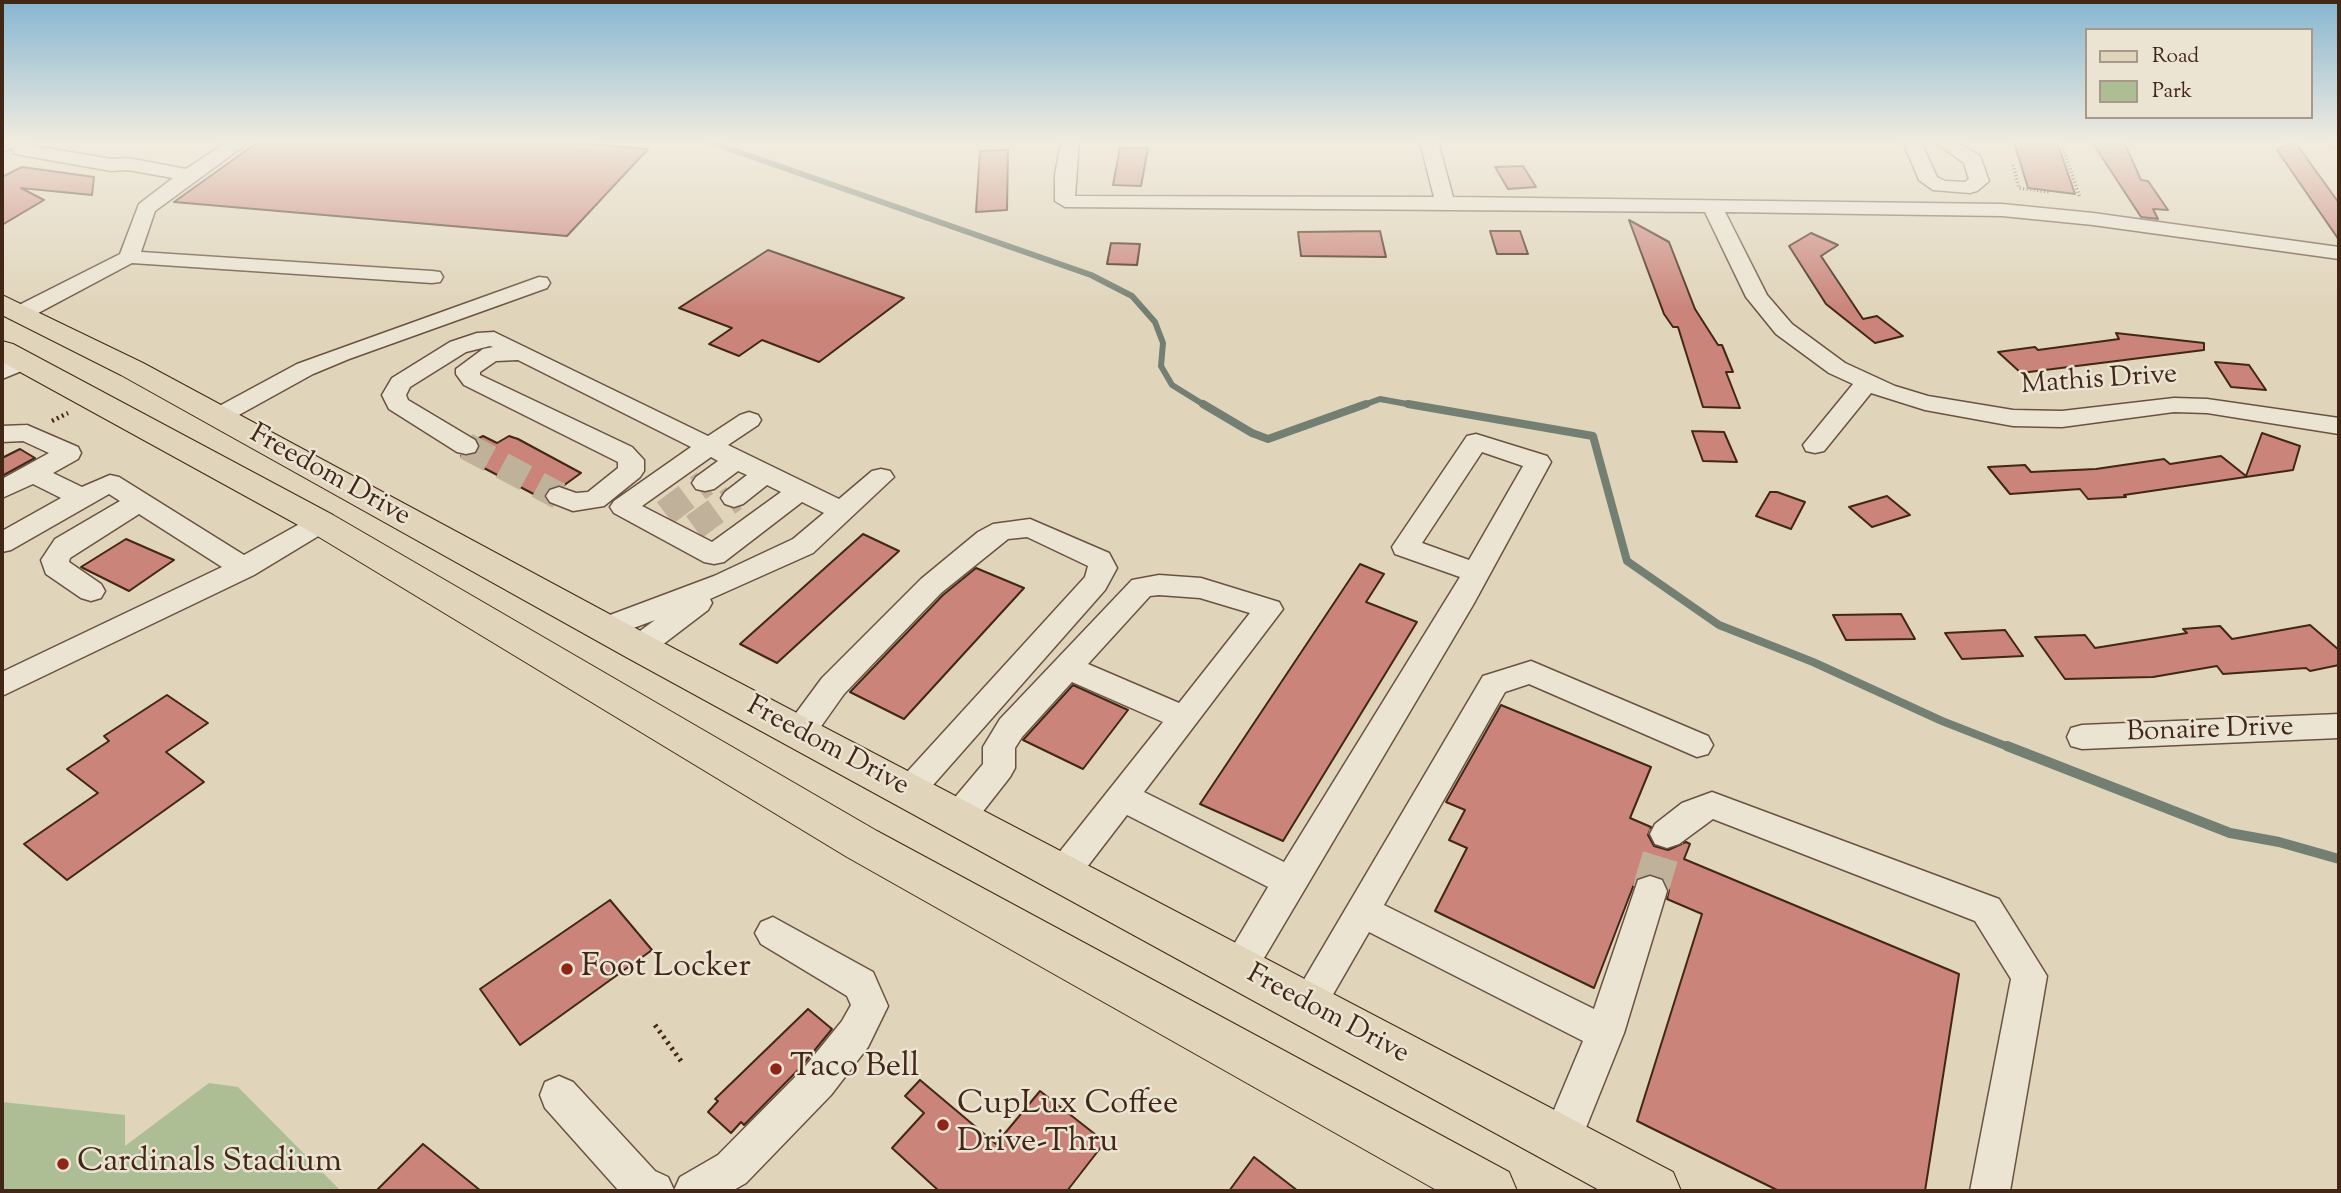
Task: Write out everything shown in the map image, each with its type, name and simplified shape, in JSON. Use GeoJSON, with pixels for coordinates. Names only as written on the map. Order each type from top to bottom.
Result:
{"type":"FeatureCollection","features":[{"type":"Feature","properties":{"kind":"main road","name":"Freedom Drive"},"geometry":{"type":"LineString","coordinates":[[10,309],[132,369],[639,647],[1654,1191]]}},
{"type":"Feature","properties":{"kind":"main road"},"geometry":{"type":"LineString","coordinates":[[9,361],[60,351],[99,365],[132,369]]}},
{"type":"Feature","properties":{"kind":"main road","name":"Freedom Drive"},"geometry":{"type":"LineString","coordinates":[[9,361],[321,523],[862,844],[1490,1191]]}},
{"type":"Feature","properties":{"kind":"main road"},"geometry":{"type":"LineString","coordinates":[[592,684],[639,647]]}},
{"type":"Feature","properties":{"kind":"street"},"geometry":{"type":"LineString","coordinates":[[129,257],[146,208],[159,198]]}},
{"type":"Feature","properties":{"kind":"street"},"geometry":{"type":"LineString","coordinates":[[1065,198],[1065,201],[1093,203],[1711,205],[2029,212],[2339,253]]}},
{"type":"Feature","properties":{"kind":"street"},"geometry":{"type":"LineString","coordinates":[[1443,198],[1444,203]]}},
{"type":"Feature","properties":{"kind":"street","name":"Mathis Drive"},"geometry":{"type":"LineString","coordinates":[[1711,205],[1765,308],[1784,329],[1822,359],[1867,383],[1925,403],[2013,418],[2062,419],[2143,407],[2207,405],[2339,426]]}},
{"type":"Feature","properties":{"kind":"street"},"geometry":{"type":"LineString","coordinates":[[10,309],[129,257],[432,277]]}},
{"type":"Feature","properties":{"kind":"street"},"geometry":{"type":"LineString","coordinates":[[219,416],[305,369],[341,354],[539,283]]}},
{"type":"Feature","properties":{"kind":"street"},"geometry":{"type":"LineString","coordinates":[[466,446],[397,404],[394,395],[400,383],[458,347],[477,340],[494,339],[843,512]]}},
{"type":"Feature","properties":{"kind":"street"},"geometry":{"type":"LineString","coordinates":[[520,354],[491,354],[468,369],[468,374],[472,380],[623,453],[631,460],[631,471],[595,500],[573,502],[559,495]]}},
{"type":"Feature","properties":{"kind":"street"},"geometry":{"type":"LineString","coordinates":[[1815,445],[1867,383]]}},
{"type":"Feature","properties":{"kind":"street"},"geometry":{"type":"LineString","coordinates":[[749,420],[623,507],[658,518],[687,532],[714,555],[799,492]]}},
{"type":"Feature","properties":{"kind":"street"},"geometry":{"type":"LineString","coordinates":[[2,434],[27,433],[69,453],[2,491]]}},
{"type":"Feature","properties":{"kind":"street"},"geometry":{"type":"LineString","coordinates":[[1238,968],[1476,573],[1538,462],[1476,442],[1405,547],[1476,573]]}},
{"type":"Feature","properties":{"kind":"street"},"geometry":{"type":"LineString","coordinates":[[705,483],[736,460]]}},
{"type":"Feature","properties":{"kind":"street"},"geometry":{"type":"LineString","coordinates":[[33,473],[82,498]]}},
{"type":"Feature","properties":{"kind":"street"},"geometry":{"type":"LineString","coordinates":[[734,498],[764,474]]}},
{"type":"Feature","properties":{"kind":"street"},"geometry":{"type":"LineString","coordinates":[[604,628],[724,583],[803,546],[881,477]]}},
{"type":"Feature","properties":{"kind":"street"},"geometry":{"type":"LineString","coordinates":[[2,543],[110,483],[244,568]]}},
{"type":"Feature","properties":{"kind":"street"},"geometry":{"type":"LineString","coordinates":[[91,591],[56,567],[58,553],[65,546],[139,502]]}},
{"type":"Feature","properties":{"kind":"street"},"geometry":{"type":"LineString","coordinates":[[2,685],[244,568],[321,523]]}},
{"type":"Feature","properties":{"kind":"street"},"geometry":{"type":"LineString","coordinates":[[799,733],[833,686],[931,586],[987,539],[1002,530],[1030,528],[1099,560],[1103,568],[1095,583],[908,792]]}},
{"type":"Feature","properties":{"kind":"street"},"geometry":{"type":"LineString","coordinates":[[639,647],[724,583]]}},
{"type":"Feature","properties":{"kind":"street"},"geometry":{"type":"LineString","coordinates":[[958,818],[999,768],[999,747],[1011,728],[1142,587],[1159,585],[1201,588],[1269,609],[1062,874]]}},
{"type":"Feature","properties":{"kind":"street"},"geometry":{"type":"LineString","coordinates":[[1067,667],[1184,718]]}},
{"type":"Feature","properties":{"kind":"street"},"geometry":{"type":"LineString","coordinates":[[1307,1005],[1494,684],[1531,672],[1697,745]]}},
{"type":"Feature","properties":{"kind":"street","name":"Bonaire Drive"},"geometry":{"type":"LineString","coordinates":[[2082,737],[2339,726]]}},
{"type":"Feature","properties":{"kind":"street"},"geometry":{"type":"LineString","coordinates":[[1123,797],[1290,882]]}},
{"type":"Feature","properties":{"kind":"street"},"geometry":{"type":"LineString","coordinates":[[1667,834],[1694,813],[1712,805],[1987,909],[2029,976],[1990,1191]]}},
{"type":"Feature","properties":{"kind":"street"},"geometry":{"type":"LineString","coordinates":[[1561,1141],[1605,1033],[1650,891]]}},
{"type":"Feature","properties":{"kind":"street"},"geometry":{"type":"LineString","coordinates":[[1362,911],[1605,1033]]}},
{"type":"Feature","properties":{"kind":"street"},"geometry":{"type":"LineString","coordinates":[[694,1191],[733,1169],[817,1082],[855,1034],[870,1006],[860,984],[773,933]]}},
{"type":"Feature","properties":{"kind":"street"},"geometry":{"type":"LineString","coordinates":[[559,1095],[643,1188],[654,1191]]}},
{"type":"Feature","properties":{"kind":"path"},"geometry":{"type":"LineString","coordinates":[[2079,198],[2081,204]]}},
{"type":"Feature","properties":{"kind":"path"},"geometry":{"type":"LineString","coordinates":[[655,1025],[681,1061]]}},
{"type":"Feature","properties":{"kind":"green space"},"geometry":{"type":"Polygon","coordinates":[[[209,1083],[238,1087],[341,1191],[2,1191],[2,1102],[125,1115],[125,1146],[209,1083]]]}},
{"type":"Feature","properties":{"kind":"building"},"geometry":{"type":"Polygon","coordinates":[[[2,198],[44,200],[2,225],[2,198]]]}},
{"type":"Feature","properties":{"kind":"building"},"geometry":{"type":"Polygon","coordinates":[[[180,198],[603,198],[567,236],[174,202],[180,198]]]}},
{"type":"Feature","properties":{"kind":"building"},"geometry":{"type":"Polygon","coordinates":[[[977,198],[1007,198],[1007,210],[976,212],[977,198]]]}},
{"type":"Feature","properties":{"kind":"building"},"geometry":{"type":"Polygon","coordinates":[[[2128,198],[2159,198],[2168,210],[2153,209],[2158,219],[2141,217],[2128,198]]]}},
{"type":"Feature","properties":{"kind":"building"},"geometry":{"type":"Polygon","coordinates":[[[2310,198],[2335,198],[2339,203],[2339,240],[2310,198]]]}},
{"type":"Feature","properties":{"kind":"building"},"geometry":{"type":"Polygon","coordinates":[[[1629,220],[1669,242],[1695,309],[1718,345],[1722,345],[1733,372],[1726,372],[1740,408],[1703,407],[1678,327],[1673,327],[1664,314],[1629,220]]]}},
{"type":"Feature","properties":{"kind":"building"},"geometry":{"type":"Polygon","coordinates":[[[1380,231],[1386,257],[1301,256],[1298,232],[1380,231]]]}},
{"type":"Feature","properties":{"kind":"building"},"geometry":{"type":"Polygon","coordinates":[[[1490,231],[1520,231],[1528,254],[1497,254],[1490,231]]]}},
{"type":"Feature","properties":{"kind":"building"},"geometry":{"type":"Polygon","coordinates":[[[1811,233],[1838,245],[1821,256],[1863,319],[1877,316],[1903,336],[1875,343],[1826,304],[1789,246],[1811,233]]]}},
{"type":"Feature","properties":{"kind":"building"},"geometry":{"type":"Polygon","coordinates":[[[1111,243],[1140,244],[1137,265],[1107,264],[1111,243]]]}},
{"type":"Feature","properties":{"kind":"building"},"geometry":{"type":"Polygon","coordinates":[[[768,250],[904,298],[819,362],[762,340],[739,356],[709,344],[732,328],[679,308],[768,250]]]}},
{"type":"Feature","properties":{"kind":"building"},"geometry":{"type":"Polygon","coordinates":[[[2116,333],[2204,343],[2204,350],[2021,373],[1998,352],[2035,347],[2038,350],[2119,339],[2116,333]]]}},
{"type":"Feature","properties":{"kind":"building"},"geometry":{"type":"Polygon","coordinates":[[[2215,362],[2249,365],[2266,390],[2231,387],[2215,362]]]}},
{"type":"Feature","properties":{"kind":"building"},"geometry":{"type":"Polygon","coordinates":[[[1692,431],[1724,432],[1737,462],[1703,461],[1692,431]]]}},
{"type":"Feature","properties":{"kind":"building"},"geometry":{"type":"Polygon","coordinates":[[[2262,433],[2300,446],[2293,470],[2124,495],[2126,497],[2088,499],[2080,489],[2010,494],[1988,467],[2025,465],[2031,472],[2096,469],[2164,459],[2170,464],[2221,456],[2246,476],[2262,433]]]}},
{"type":"Feature","properties":{"kind":"building"},"geometry":{"type":"Polygon","coordinates":[[[483,436],[497,443],[509,436],[518,439],[581,473],[563,486],[549,488],[544,495],[545,500],[461,456],[477,453],[480,447],[477,439],[483,436]]]}},
{"type":"Feature","properties":{"kind":"building"},"geometry":{"type":"Polygon","coordinates":[[[20,449],[35,458],[2,476],[2,458],[20,449]]]}},
{"type":"Feature","properties":{"kind":"building"},"geometry":{"type":"Polygon","coordinates":[[[1770,492],[1805,502],[1791,529],[1756,516],[1770,492]]]}},
{"type":"Feature","properties":{"kind":"building"},"geometry":{"type":"Polygon","coordinates":[[[1887,496],[1910,515],[1872,527],[1849,507],[1887,496]]]}},
{"type":"Feature","properties":{"kind":"building"},"geometry":{"type":"Polygon","coordinates":[[[863,534],[899,551],[777,663],[740,644],[863,534]]]}},
{"type":"Feature","properties":{"kind":"building"},"geometry":{"type":"Polygon","coordinates":[[[126,539],[174,560],[129,591],[81,567],[126,539]]]}},
{"type":"Feature","properties":{"kind":"building"},"geometry":{"type":"Polygon","coordinates":[[[1360,564],[1384,574],[1366,602],[1417,622],[1283,841],[1200,804],[1360,564]]]}},
{"type":"Feature","properties":{"kind":"building"},"geometry":{"type":"Polygon","coordinates":[[[976,568],[1024,588],[904,719],[850,692],[943,595],[976,568]]]}},
{"type":"Feature","properties":{"kind":"building"},"geometry":{"type":"Polygon","coordinates":[[[1901,614],[1915,639],[1846,640],[1833,615],[1901,614]]]}},
{"type":"Feature","properties":{"kind":"building"},"geometry":{"type":"Polygon","coordinates":[[[2310,625],[2339,650],[2339,665],[2310,671],[2306,668],[2223,674],[2217,666],[2153,677],[2065,679],[2035,637],[2085,635],[2095,648],[2187,633],[2183,629],[2220,626],[2232,639],[2310,625]]]}},
{"type":"Feature","properties":{"kind":"building"},"geometry":{"type":"Polygon","coordinates":[[[2005,630],[2023,656],[1962,659],[1945,633],[2005,630]]]}},
{"type":"Feature","properties":{"kind":"building"},"geometry":{"type":"Polygon","coordinates":[[[1073,685],[1128,710],[1083,769],[1023,740],[1073,685]]]}},
{"type":"Feature","properties":{"kind":"building"},"geometry":{"type":"Polygon","coordinates":[[[167,695],[208,723],[166,752],[204,782],[67,880],[24,844],[98,793],[67,769],[109,741],[104,736],[167,695]]]}},
{"type":"Feature","properties":{"kind":"building"},"geometry":{"type":"Polygon","coordinates":[[[1501,705],[1651,767],[1630,818],[1651,827],[1648,835],[1654,846],[1668,850],[1686,842],[1690,844],[1684,859],[1959,974],[1925,1191],[1779,1191],[1637,1121],[1702,914],[1667,899],[1669,890],[1663,878],[1649,874],[1636,879],[1594,988],[1435,911],[1467,848],[1449,840],[1465,810],[1446,802],[1501,705]]]}},
{"type":"Feature","properties":{"kind":"building","name":"Foot Locker"},"geometry":{"type":"Polygon","coordinates":[[[610,900],[652,950],[520,1045],[480,989],[610,900]]]}},
{"type":"Feature","properties":{"kind":"building","name":"Taco Bell"},"geometry":{"type":"Polygon","coordinates":[[[808,1009],[832,1029],[801,1067],[744,1125],[741,1122],[731,1133],[708,1112],[718,1101],[715,1099],[808,1009]]]}},
{"type":"Feature","properties":{"kind":"building"},"geometry":{"type":"Polygon","coordinates":[[[920,1080],[996,1144],[1040,1091],[1105,1142],[1067,1191],[939,1191],[892,1148],[924,1113],[905,1096],[920,1080]]]}},
{"type":"Feature","properties":{"kind":"building"},"geometry":{"type":"Polygon","coordinates":[[[423,1144],[481,1191],[376,1191],[423,1144]]]}},
{"type":"Feature","properties":{"kind":"building"},"geometry":{"type":"Polygon","coordinates":[[[1254,1157],[1298,1191],[1229,1191],[1254,1157]]]}},
{"type":"Feature","properties":{"kind":"waterway"},"geometry":{"type":"LineString","coordinates":[[869,198],[1091,275],[1132,296],[1155,322],[1163,343],[1161,366],[1172,385],[1206,406]]}},
{"type":"Feature","properties":{"kind":"waterway"},"geometry":{"type":"LineString","coordinates":[[1361,406],[1380,399],[1418,406]]}},
{"type":"Feature","properties":{"kind":"waterway"},"geometry":{"type":"LineString","coordinates":[[1203,404],[1252,433],[1268,439],[1366,404]]}},
{"type":"Feature","properties":{"kind":"waterway"},"geometry":{"type":"LineString","coordinates":[[1408,404],[1593,436],[1627,561],[1719,625],[1813,662],[1942,721],[2011,748]]}},
{"type":"Feature","properties":{"kind":"waterway"},"geometry":{"type":"LineString","coordinates":[[2007,746],[2230,833],[2279,842],[2339,859]]}},
{"type":"Feature","properties":{"kind":"tunnel"},"geometry":{"type":"LineString","coordinates":[[466,446],[559,496]]}},
{"type":"Feature","properties":{"kind":"tunnel"},"geometry":{"type":"LineString","coordinates":[[665,513],[705,483]]}},
{"type":"Feature","properties":{"kind":"tunnel"},"geometry":{"type":"LineString","coordinates":[[694,527],[734,498]]}},
{"type":"Feature","properties":{"kind":"tunnel"},"geometry":{"type":"LineString","coordinates":[[1650,891],[1667,834]]}},
{"type":"Feature","properties":{"kind":"place","name":"Foot Locker"},"geometry":{"type":"Point","coordinates":[567,969]}},
{"type":"Feature","properties":{"kind":"place","name":"Taco Bell"},"geometry":{"type":"Point","coordinates":[776,1069]}},
{"type":"Feature","properties":{"kind":"place","name":"CupLux Coffee Drive-Thru"},"geometry":{"type":"Point","coordinates":[943,1125]}},
{"type":"Feature","properties":{"kind":"place","name":"Cardinals Stadium"},"geometry":{"type":"Point","coordinates":[63,1164]}}]}
